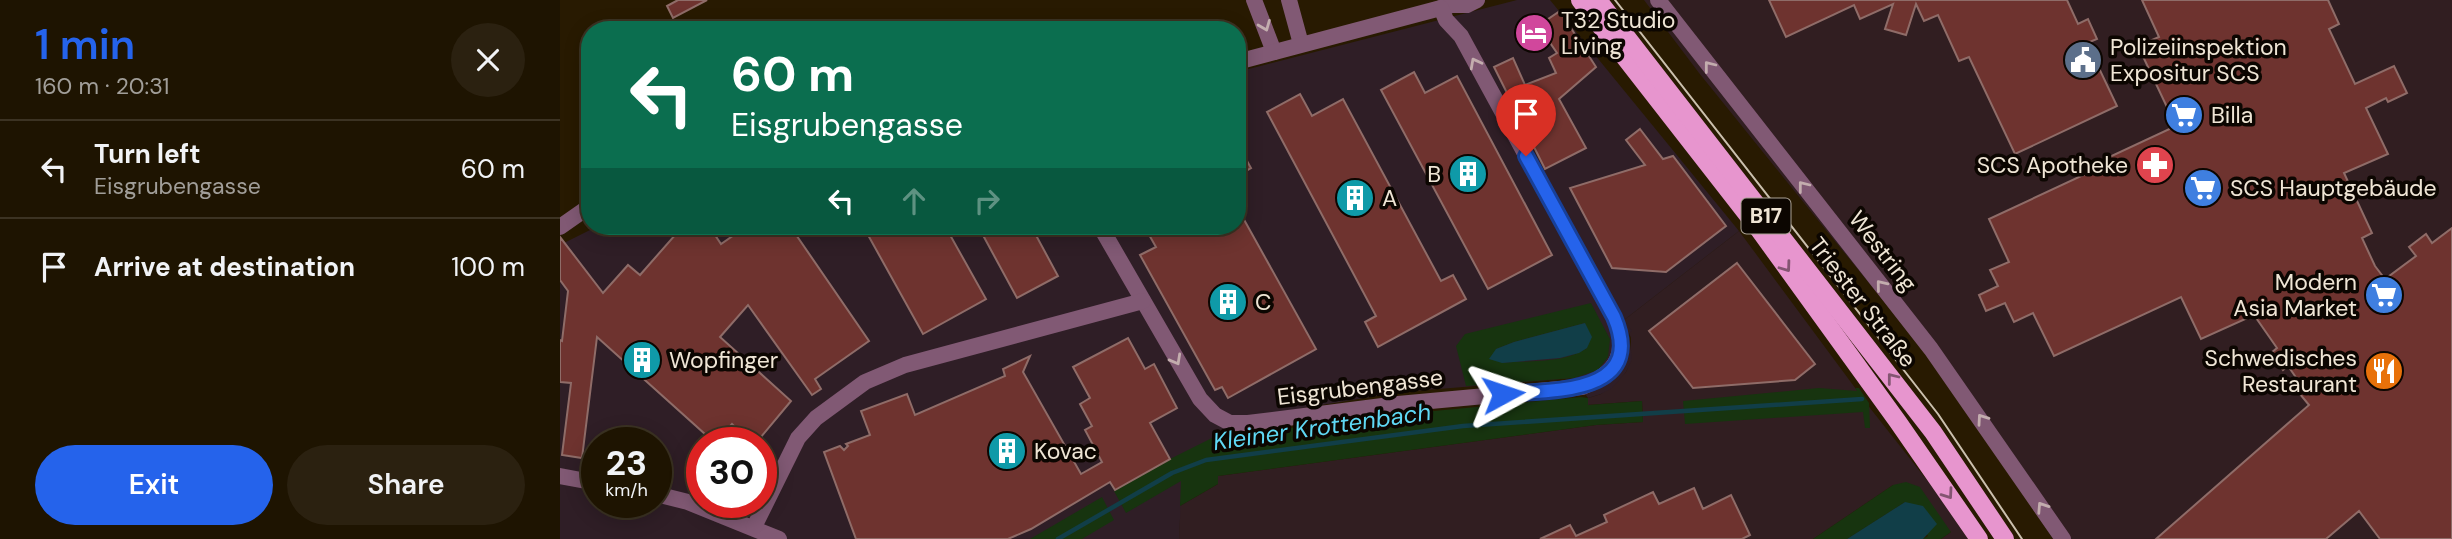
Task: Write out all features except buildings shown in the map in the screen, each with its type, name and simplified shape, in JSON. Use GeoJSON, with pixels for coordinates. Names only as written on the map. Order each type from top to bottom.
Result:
{"type":"FeatureCollection","features":[{"type":"Feature","properties":{"kind":"main road","name":"Triester Straße"},"geometry":{"type":"LineString","coordinates":[[1580,0],[1760,231],[1979,539]]}},
{"type":"Feature","properties":{"kind":"main road","name":"Triester Straße"},"geometry":{"type":"LineString","coordinates":[[1598,0],[1933,432],[2005,539]]}},
{"type":"Feature","properties":{"kind":"street"},"geometry":{"type":"LineString","coordinates":[[1254,0],[1274,52]]}},
{"type":"Feature","properties":{"kind":"street"},"geometry":{"type":"LineString","coordinates":[[1289,0],[1301,44]]}},
{"type":"Feature","properties":{"kind":"street"},"geometry":{"type":"LineString","coordinates":[[1246,60],[1450,4],[1467,5],[1477,0]]}},
{"type":"Feature","properties":{"kind":"street","name":"Westring"},"geometry":{"type":"LineString","coordinates":[[1658,0],[1931,349],[2063,539]]}},
{"type":"Feature","properties":{"kind":"street","name":"Eisgrubengasse"},"geometry":{"type":"LineString","coordinates":[[1105,235],[1200,399],[1215,415],[1230,423],[1582,387],[1604,376],[1620,355],[1621,341],[1614,317],[1461,36],[1446,20],[1450,4]]}},
{"type":"Feature","properties":{"kind":"street"},"geometry":{"type":"LineString","coordinates":[[560,226],[581,212]]}},
{"type":"Feature","properties":{"kind":"street"},"geometry":{"type":"LineString","coordinates":[[754,527],[798,438],[816,418],[865,382],[905,365],[1143,301]]}},
{"type":"Feature","properties":{"kind":"street"},"geometry":{"type":"LineString","coordinates":[[560,476],[581,480]]}},
{"type":"Feature","properties":{"kind":"street"},"geometry":{"type":"LineString","coordinates":[[672,498],[754,527],[779,539]]}},
{"type":"Feature","properties":{"kind":"shaded area"},"geometry":{"type":"Polygon","coordinates":[[[1517,0],[1550,0],[1739,231],[1624,320],[1632,331],[1629,333],[1632,359],[1626,372],[1612,388],[1601,394],[1588,398],[1574,378],[1401,392],[1237,419],[1182,480],[1179,539],[560,539],[560,245],[581,234],[1246,235],[1246,70],[1517,0]]]}},
{"type":"Feature","properties":{"kind":"shaded area"},"geometry":{"type":"Polygon","coordinates":[[[1644,0],[2452,0],[2452,539],[2053,539],[1940,371],[1699,73],[1644,0]]]}},
{"type":"Feature","properties":{"kind":"shaded area"},"geometry":{"type":"Polygon","coordinates":[[[1739,231],[1930,484],[1968,539],[1941,539],[1951,532],[1893,485],[1813,539],[1179,539],[1180,506],[1218,484],[1218,476],[1596,425],[1643,422],[1642,401],[1588,405],[1588,398],[1601,394],[1626,372],[1631,359],[1631,338],[1624,320],[1739,231]]]}},
{"type":"Feature","properties":{"kind":"green space"},"geometry":{"type":"Polygon","coordinates":[[[1591,303],[1610,339],[1608,357],[1598,370],[1574,378],[1466,386],[1456,346],[1465,334],[1591,303]],[[1585,323],[1496,349],[1502,363],[1557,359],[1587,348],[1585,323]]]}},
{"type":"Feature","properties":{"kind":"green space"},"geometry":{"type":"Polygon","coordinates":[[[1819,388],[1857,391],[1855,388],[1859,388],[1869,403],[1870,428],[1865,428],[1863,412],[1685,424],[1683,401],[1819,388]]]}},
{"type":"Feature","properties":{"kind":"green space"},"geometry":{"type":"Polygon","coordinates":[[[1588,398],[1588,405],[1642,401],[1643,422],[1596,425],[1218,476],[1218,484],[1180,506],[1181,481],[1126,513],[1114,491],[1224,432],[1245,434],[1381,416],[1588,398]]]}},
{"type":"Feature","properties":{"kind":"green space"},"geometry":{"type":"Polygon","coordinates":[[[1906,482],[1920,487],[1951,532],[1941,539],[1923,539],[1928,536],[1905,502],[1847,539],[1813,539],[1893,485],[1906,482]]]}},
{"type":"Feature","properties":{"kind":"green space"},"geometry":{"type":"Polygon","coordinates":[[[1102,497],[1114,520],[1082,539],[1030,539],[1102,497]]]}},
{"type":"Feature","properties":{"kind":"water"},"geometry":{"type":"Polygon","coordinates":[[[1585,323],[1592,337],[1587,348],[1579,353],[1560,358],[1502,363],[1489,359],[1496,349],[1514,342],[1585,323]]]}},
{"type":"Feature","properties":{"kind":"water"},"geometry":{"type":"Polygon","coordinates":[[[1905,502],[1923,506],[1937,524],[1923,539],[1847,539],[1905,502]]]}},
{"type":"Feature","properties":{"kind":"waterway","name":"Kleiner Krottenbach"},"geometry":{"type":"LineString","coordinates":[[1058,539],[1172,473],[1206,460],[1463,426],[1862,399]]}},
{"type":"Feature","properties":{"kind":"tram line"},"geometry":{"type":"LineString","coordinates":[[1615,0],[1938,414],[2022,539]]}},
{"type":"Feature","properties":{"kind":"place","name":"T32 Studio Living"},"geometry":{"type":"Point","coordinates":[1534,33]}},
{"type":"Feature","properties":{"kind":"place","name":"Polizeiinspektion Expositur SCS"},"geometry":{"type":"Point","coordinates":[2083,60]}},
{"type":"Feature","properties":{"kind":"place","name":"Billa"},"geometry":{"type":"Point","coordinates":[2184,115]}},
{"type":"Feature","properties":{"kind":"place","name":"SCS Apotheke"},"geometry":{"type":"Point","coordinates":[2155,165]}},
{"type":"Feature","properties":{"kind":"place","name":"B"},"geometry":{"type":"Point","coordinates":[1468,174]}},
{"type":"Feature","properties":{"kind":"place","name":"SCS Hauptgebäude"},"geometry":{"type":"Point","coordinates":[2203,188]}},
{"type":"Feature","properties":{"kind":"place","name":"A"},"geometry":{"type":"Point","coordinates":[1355,198]}},
{"type":"Feature","properties":{"kind":"place","name":"Modern Asia Market"},"geometry":{"type":"Point","coordinates":[2384,295]}},
{"type":"Feature","properties":{"kind":"place","name":"C"},"geometry":{"type":"Point","coordinates":[1228,302]}},
{"type":"Feature","properties":{"kind":"place","name":"Wopfinger"},"geometry":{"type":"Point","coordinates":[642,360]}},
{"type":"Feature","properties":{"kind":"place","name":"Schwedisches Restaurant"},"geometry":{"type":"Point","coordinates":[2384,371]}},
{"type":"Feature","properties":{"kind":"place","name":"Kovac"},"geometry":{"type":"Point","coordinates":[1007,451]}},
{"type":"Feature","properties":{"kind":"route"},"geometry":{"type":"LineString","coordinates":[[1503,394],[1582,387],[1604,376],[1620,355],[1621,341],[1614,317],[1526,156]]}}]}
